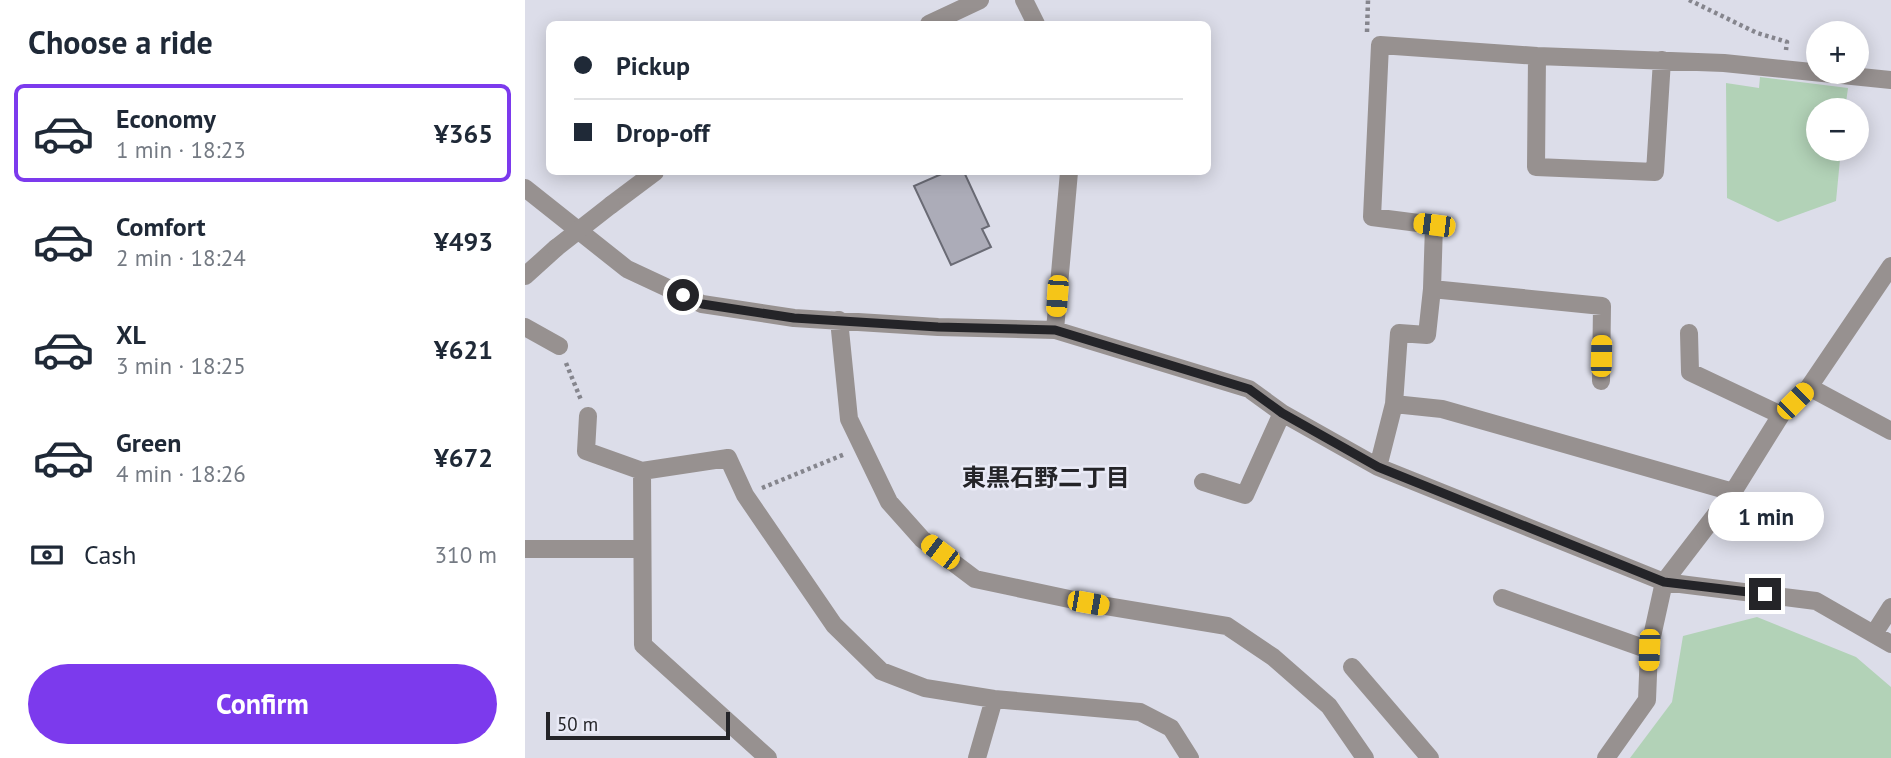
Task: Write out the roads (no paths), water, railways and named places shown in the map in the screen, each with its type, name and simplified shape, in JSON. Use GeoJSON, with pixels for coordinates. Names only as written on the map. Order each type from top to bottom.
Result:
{"type":"FeatureCollection","features":[{"type":"Feature","properties":{"kind":"street"},"geometry":{"type":"LineString","coordinates":[[935,21],[980,0]]}},
{"type":"Feature","properties":{"kind":"street"},"geometry":{"type":"LineString","coordinates":[[1024,0],[1034,21]]}},
{"type":"Feature","properties":{"kind":"street"},"geometry":{"type":"LineString","coordinates":[[1378,467],[1394,404],[1399,332],[1426,335],[1433,289],[1434,225],[1372,217],[1380,45],[1662,60],[1891,80]]}},
{"type":"Feature","properties":{"kind":"street"},"geometry":{"type":"LineString","coordinates":[[1537,55],[1536,167],[1576,169],[1655,172],[1662,60]]}},
{"type":"Feature","properties":{"kind":"street"},"geometry":{"type":"LineString","coordinates":[[525,276],[556,248],[651,175]]}},
{"type":"Feature","properties":{"kind":"street"},"geometry":{"type":"LineString","coordinates":[[1055,330],[1069,175]]}},
{"type":"Feature","properties":{"kind":"street"},"geometry":{"type":"LineString","coordinates":[[525,188],[627,269],[702,304],[794,318],[938,327],[1055,330],[1249,389],[1282,413],[1378,467],[1664,582],[1816,601],[1875,632],[1891,644]]}},
{"type":"Feature","properties":{"kind":"street"},"geometry":{"type":"LineString","coordinates":[[1606,758],[1647,700],[1649,650],[1664,582],[1733,492],[1781,415],[1808,387],[1891,266]]}},
{"type":"Feature","properties":{"kind":"street"},"geometry":{"type":"LineString","coordinates":[[1433,289],[1602,306],[1601,381]]}},
{"type":"Feature","properties":{"kind":"street"},"geometry":{"type":"LineString","coordinates":[[839,320],[849,419],[889,502],[922,539],[975,579],[1088,603],[1227,626],[1273,657],[1329,706],[1366,758]]}},
{"type":"Feature","properties":{"kind":"street"},"geometry":{"type":"LineString","coordinates":[[525,327],[559,345]]}},
{"type":"Feature","properties":{"kind":"street"},"geometry":{"type":"LineString","coordinates":[[1689,332],[1690,372],[1781,415]]}},
{"type":"Feature","properties":{"kind":"street"},"geometry":{"type":"LineString","coordinates":[[1808,387],[1891,431]]}},
{"type":"Feature","properties":{"kind":"street"},"geometry":{"type":"LineString","coordinates":[[1394,404],[1442,409],[1733,492]]}},
{"type":"Feature","properties":{"kind":"street"},"geometry":{"type":"LineString","coordinates":[[1203,482],[1245,495],[1282,413]]}},
{"type":"Feature","properties":{"kind":"street"},"geometry":{"type":"LineString","coordinates":[[588,416],[586,451],[642,471],[727,458],[745,495],[834,625],[881,671],[925,688],[994,699],[1140,712],[1171,728],[1190,758]]}},
{"type":"Feature","properties":{"kind":"street"},"geometry":{"type":"LineString","coordinates":[[642,471],[643,645],[768,758]]}},
{"type":"Feature","properties":{"kind":"street"},"geometry":{"type":"LineString","coordinates":[[525,549],[642,549]]}},
{"type":"Feature","properties":{"kind":"street"},"geometry":{"type":"LineString","coordinates":[[1502,598],[1649,650]]}},
{"type":"Feature","properties":{"kind":"street"},"geometry":{"type":"LineString","coordinates":[[1875,632],[1891,607]]}},
{"type":"Feature","properties":{"kind":"street"},"geometry":{"type":"LineString","coordinates":[[1352,667],[1430,758]]}},
{"type":"Feature","properties":{"kind":"street"},"geometry":{"type":"LineString","coordinates":[[977,758],[994,699]]}},
{"type":"Feature","properties":{"kind":"district","name":"東黒石野二丁目"},"geometry":{"type":"Point","coordinates":[1046,477]}}]}
